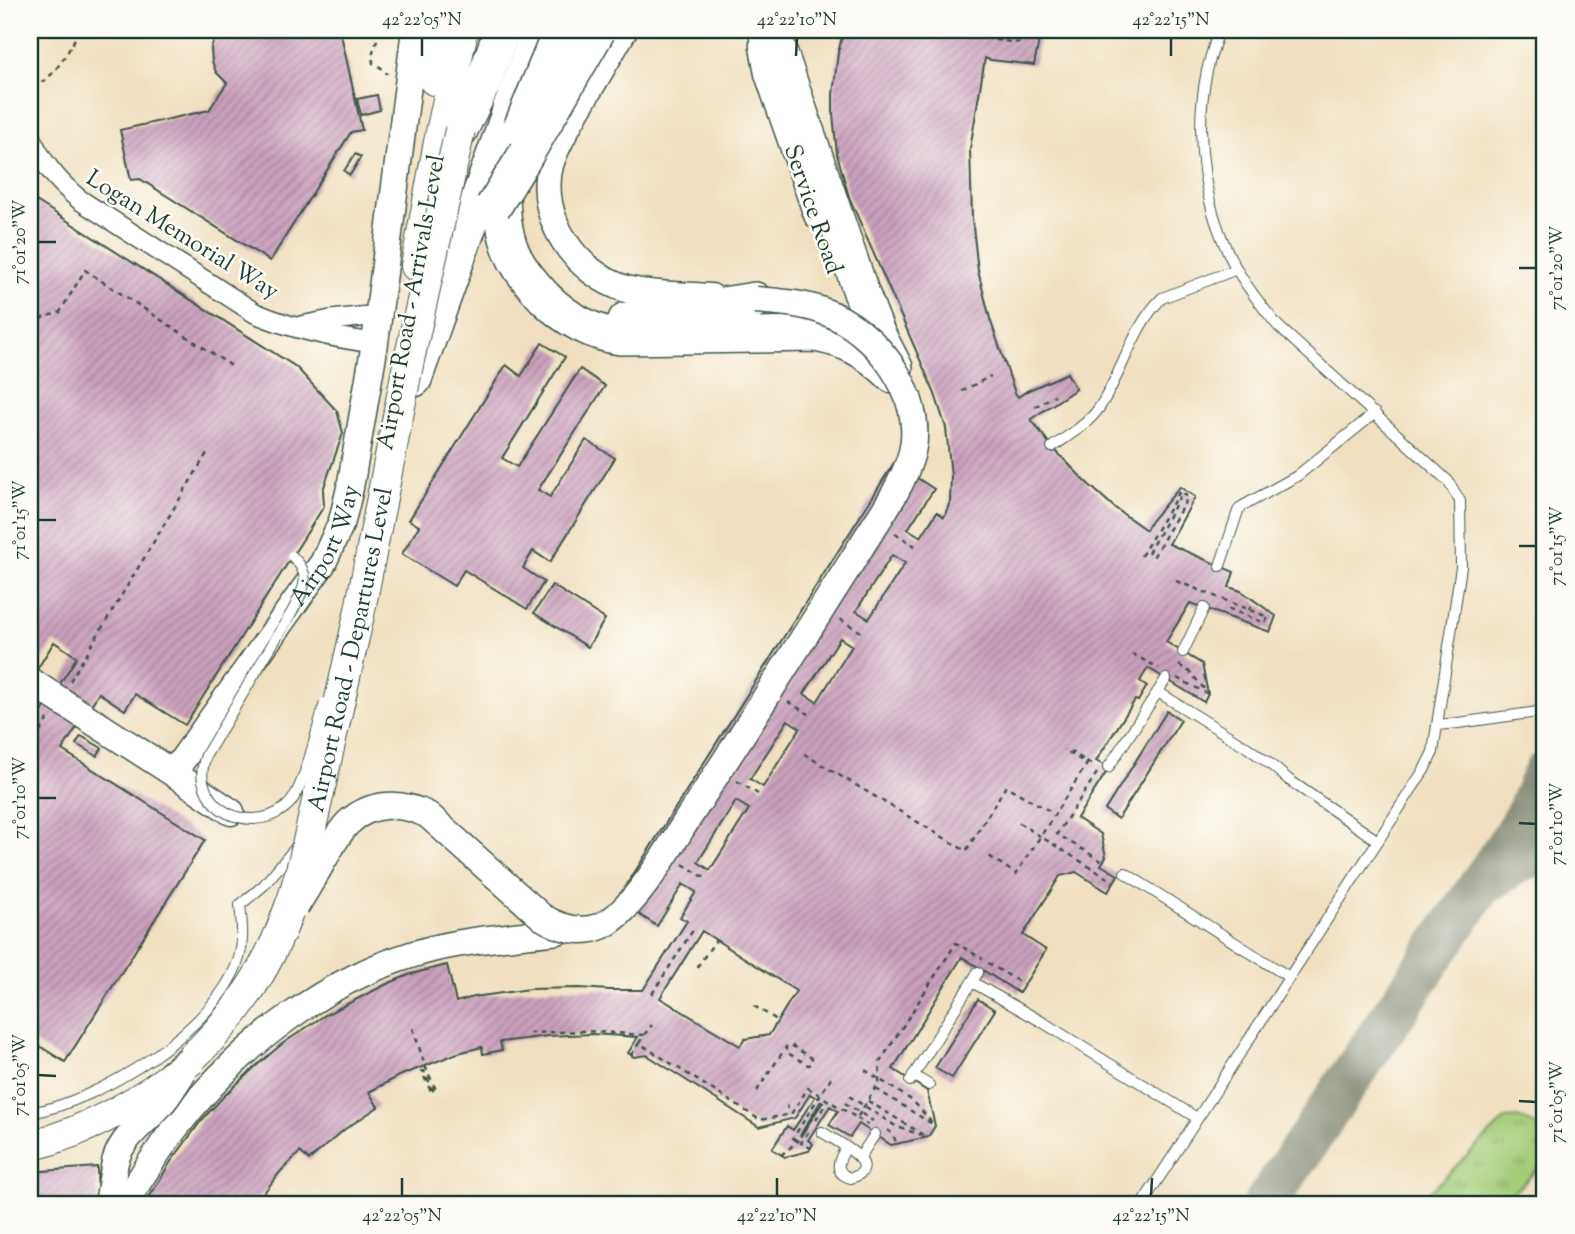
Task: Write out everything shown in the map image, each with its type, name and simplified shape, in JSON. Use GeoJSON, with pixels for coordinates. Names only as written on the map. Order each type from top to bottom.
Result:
{"type":"FeatureCollection","features":[{"type":"Feature","properties":{"kind":"highway"},"geometry":{"type":"LineString","coordinates":[[460,130],[483,83],[502,30]]}},
{"type":"Feature","properties":{"kind":"highway"},"geometry":{"type":"LineString","coordinates":[[374,471],[539,30]]}},
{"type":"Feature","properties":{"kind":"highway"},"geometry":{"type":"LineString","coordinates":[[374,471],[493,207],[511,153],[561,30]]}},
{"type":"Feature","properties":{"kind":"highway"},"geometry":{"type":"LineString","coordinates":[[493,207],[598,30]]}},
{"type":"Feature","properties":{"kind":"highway"},"geometry":{"type":"LineString","coordinates":[[772,30],[861,292],[897,376]]}},
{"type":"Feature","properties":{"kind":"highway"},"geometry":{"type":"LineString","coordinates":[[510,109],[503,209],[505,228],[510,247],[522,271],[558,310],[598,332],[626,338],[816,334],[846,341],[897,376]]}},
{"type":"Feature","properties":{"kind":"highway"},"geometry":{"type":"LineString","coordinates":[[816,334],[830,328],[837,320],[841,309],[841,286]]}},
{"type":"Feature","properties":{"kind":"highway"},"geometry":{"type":"LineString","coordinates":[[581,324],[755,300]]}},
{"type":"Feature","properties":{"kind":"main road","name":"Airport Way"},"geometry":{"type":"LineString","coordinates":[[173,773],[323,563],[342,522],[374,471],[375,343],[415,30]]}},
{"type":"Feature","properties":{"kind":"main road"},"geometry":{"type":"LineString","coordinates":[[428,199],[430,106],[440,30]]}},
{"type":"Feature","properties":{"kind":"main road","name":"Airport Road - Arrivals Level"},"geometry":{"type":"LineString","coordinates":[[191,1060],[225,1023],[258,976],[281,931],[293,895],[310,829],[374,471],[463,30]]}},
{"type":"Feature","properties":{"kind":"main road","name":"Airport Road - Departures Level"},"geometry":{"type":"LineString","coordinates":[[30,1146],[77,1131],[120,1111],[156,1088],[191,1060],[239,1006],[263,968],[281,931],[304,859],[359,615],[374,471],[409,360],[484,30]]}},
{"type":"Feature","properties":{"kind":"main road"},"geometry":{"type":"LineString","coordinates":[[281,931],[346,825],[358,814],[386,805],[416,809],[428,815],[542,917],[556,925],[583,930],[595,928],[616,916],[638,892],[664,856],[827,600],[898,485],[911,457],[914,433],[906,395],[897,376],[887,358],[867,337],[840,319],[804,306],[629,290],[610,284],[575,257],[550,212],[547,186],[550,165],[559,142],[624,30]]}},
{"type":"Feature","properties":{"kind":"main road","name":"Service Road"},"geometry":{"type":"LineString","coordinates":[[763,30],[768,74],[841,286],[897,376]]}},
{"type":"Feature","properties":{"kind":"main road"},"geometry":{"type":"LineString","coordinates":[[121,1202],[172,1132],[219,1077],[262,1038],[335,988],[379,966],[433,949],[558,931],[572,934],[602,931],[616,923],[637,902],[773,694],[913,465],[916,428],[897,376]]}},
{"type":"Feature","properties":{"kind":"main road"},"geometry":{"type":"LineString","coordinates":[[30,681],[220,806],[235,814],[254,817],[272,815],[285,807],[296,794],[338,678]]}},
{"type":"Feature","properties":{"kind":"main road"},"geometry":{"type":"LineString","coordinates":[[293,895],[347,827],[360,816],[377,808],[410,808],[424,812],[440,824],[558,931]]}},
{"type":"Feature","properties":{"kind":"main road"},"geometry":{"type":"LineString","coordinates":[[121,1202],[114,1163],[118,1151],[133,1130],[161,1105],[191,1060]]}},
{"type":"Feature","properties":{"kind":"main road"},"geometry":{"type":"LineString","coordinates":[[30,1139],[63,1133],[103,1119],[141,1097],[191,1060]]}},
{"type":"Feature","properties":{"kind":"street","name":"Logan Memorial Way"},"geometry":{"type":"LineString","coordinates":[[30,136],[47,168],[62,186],[255,313],[324,335],[375,343]]}},
{"type":"Feature","properties":{"kind":"street","name":"Logan Memorial Way"},"geometry":{"type":"LineString","coordinates":[[296,327],[379,315]]}},
{"type":"Feature","properties":{"kind":"lane"},"geometry":{"type":"LineString","coordinates":[[1142,1204],[1424,770],[1433,752],[1461,567],[1460,501],[1448,481],[1278,326],[1237,269],[1215,218],[1203,161],[1202,103],[1207,71],[1219,30]]}},
{"type":"Feature","properties":{"kind":"lane"},"geometry":{"type":"LineString","coordinates":[[1052,447],[1097,411],[1155,305],[1189,286],[1237,269]]}},
{"type":"Feature","properties":{"kind":"lane"},"geometry":{"type":"LineString","coordinates":[[1220,566],[1241,507],[1297,476],[1375,414]]}},
{"type":"Feature","properties":{"kind":"lane"},"geometry":{"type":"LineString","coordinates":[[292,556],[305,574],[304,587],[206,755],[204,783],[209,796],[231,816],[248,820],[261,818],[288,805],[301,783],[359,615]]}},
{"type":"Feature","properties":{"kind":"lane"},"geometry":{"type":"LineString","coordinates":[[1182,652],[1204,608]]}},
{"type":"Feature","properties":{"kind":"lane"},"geometry":{"type":"LineString","coordinates":[[1108,768],[1166,679]]}},
{"type":"Feature","properties":{"kind":"lane"},"geometry":{"type":"LineString","coordinates":[[1158,692],[1248,748],[1289,780],[1378,841]]}},
{"type":"Feature","properties":{"kind":"lane"},"geometry":{"type":"LineString","coordinates":[[1437,725],[1545,710]]}},
{"type":"Feature","properties":{"kind":"lane"},"geometry":{"type":"LineString","coordinates":[[30,1113],[71,1102],[121,1078],[161,1051],[194,1022],[221,993],[234,972],[242,940],[240,905],[271,878],[310,829]]}},
{"type":"Feature","properties":{"kind":"lane"},"geometry":{"type":"LineString","coordinates":[[1125,873],[1289,977]]}},
{"type":"Feature","properties":{"kind":"lane"},"geometry":{"type":"LineString","coordinates":[[929,1085],[912,1078],[978,972]]}},
{"type":"Feature","properties":{"kind":"lane"},"geometry":{"type":"LineString","coordinates":[[972,982],[1044,1023],[1197,1118]]}},
{"type":"Feature","properties":{"kind":"lane"},"geometry":{"type":"LineString","coordinates":[[821,1132],[846,1148],[860,1157],[864,1161],[861,1173],[852,1178],[846,1177],[838,1165],[846,1148]]}},
{"type":"Feature","properties":{"kind":"lane"},"geometry":{"type":"LineString","coordinates":[[860,1157],[875,1134]]}},
{"type":"Feature","properties":{"kind":"path"},"geometry":{"type":"LineString","coordinates":[[33,87],[54,72],[79,30]]}},
{"type":"Feature","properties":{"kind":"path"},"geometry":{"type":"LineString","coordinates":[[379,30],[372,53],[373,63],[385,70],[390,78]]}},
{"type":"Feature","properties":{"kind":"path"},"geometry":{"type":"LineString","coordinates":[[995,40],[1020,43]]}},
{"type":"Feature","properties":{"kind":"path"},"geometry":{"type":"LineString","coordinates":[[30,322],[60,312],[85,270],[233,368]]}},
{"type":"Feature","properties":{"kind":"path"},"geometry":{"type":"LineString","coordinates":[[962,391],[991,376]]}},
{"type":"Feature","properties":{"kind":"path"},"geometry":{"type":"LineString","coordinates":[[1035,407],[1055,395]]}},
{"type":"Feature","properties":{"kind":"path"},"geometry":{"type":"LineString","coordinates":[[65,689],[209,450]]}},
{"type":"Feature","properties":{"kind":"path"},"geometry":{"type":"LineString","coordinates":[[1148,553],[1180,491],[1185,489]]}},
{"type":"Feature","properties":{"kind":"path"},"geometry":{"type":"LineString","coordinates":[[1141,556],[1182,493],[1188,497],[1151,561]]}},
{"type":"Feature","properties":{"kind":"path"},"geometry":{"type":"LineString","coordinates":[[1163,507],[1170,511]]}},
{"type":"Feature","properties":{"kind":"path"},"geometry":{"type":"LineString","coordinates":[[1176,581],[1268,617],[1265,623],[1224,607]]}},
{"type":"Feature","properties":{"kind":"path"},"geometry":{"type":"LineString","coordinates":[[1249,610],[1255,600]]}},
{"type":"Feature","properties":{"kind":"path"},"geometry":{"type":"LineString","coordinates":[[1190,671],[1208,694]]}},
{"type":"Feature","properties":{"kind":"path"},"geometry":{"type":"LineString","coordinates":[[773,694],[809,714]]}},
{"type":"Feature","properties":{"kind":"path"},"geometry":{"type":"LineString","coordinates":[[30,749],[51,713]]}},
{"type":"Feature","properties":{"kind":"path"},"geometry":{"type":"LineString","coordinates":[[1058,809],[1087,764],[1064,750]]}},
{"type":"Feature","properties":{"kind":"path"},"geometry":{"type":"LineString","coordinates":[[1070,751],[1099,770],[1057,834],[1103,862]]}},
{"type":"Feature","properties":{"kind":"path"},"geometry":{"type":"LineString","coordinates":[[804,754],[966,851],[1006,786],[1055,814],[1016,874],[986,854]]}},
{"type":"Feature","properties":{"kind":"path"},"geometry":{"type":"LineString","coordinates":[[723,771],[758,794]]}},
{"type":"Feature","properties":{"kind":"path"},"geometry":{"type":"LineString","coordinates":[[1019,823],[1114,882]]}},
{"type":"Feature","properties":{"kind":"path"},"geometry":{"type":"LineString","coordinates":[[669,855],[705,878]]}},
{"type":"Feature","properties":{"kind":"path"},"geometry":{"type":"LineString","coordinates":[[652,994],[695,927]]}},
{"type":"Feature","properties":{"kind":"path"},"geometry":{"type":"LineString","coordinates":[[697,967],[716,940]]}},
{"type":"Feature","properties":{"kind":"path"},"geometry":{"type":"LineString","coordinates":[[639,1044],[761,1120],[791,1114],[808,1088],[857,1118],[879,1083],[880,1062],[956,943],[1024,985]]}},
{"type":"Feature","properties":{"kind":"path"},"geometry":{"type":"LineString","coordinates":[[754,1006],[777,1020]]}},
{"type":"Feature","properties":{"kind":"path"},"geometry":{"type":"LineString","coordinates":[[631,1055],[652,1025]]}},
{"type":"Feature","properties":{"kind":"path"},"geometry":{"type":"LineString","coordinates":[[413,1028],[436,1090],[435,1092],[424,1071],[422,1072],[432,1094]]}},
{"type":"Feature","properties":{"kind":"path"},"geometry":{"type":"LineString","coordinates":[[529,1033],[587,1031],[644,1035]]}},
{"type":"Feature","properties":{"kind":"path"},"geometry":{"type":"LineString","coordinates":[[757,1091],[786,1047],[791,1045],[813,1061],[808,1065],[786,1052],[786,1047]]}},
{"type":"Feature","properties":{"kind":"path"},"geometry":{"type":"LineString","coordinates":[[866,1070],[913,1101],[935,1126],[875,1089]]}},
{"type":"Feature","properties":{"kind":"path"},"geometry":{"type":"LineString","coordinates":[[796,1140],[793,1138],[832,1076]]}},
{"type":"Feature","properties":{"kind":"path"},"geometry":{"type":"LineString","coordinates":[[849,1096],[897,1127],[928,1137],[868,1101]]}},
{"type":"Feature","properties":{"kind":"path"},"geometry":{"type":"LineString","coordinates":[[845,1103],[864,1115]]}},
{"type":"Feature","properties":{"kind":"path"},"geometry":{"type":"LineString","coordinates":[[788,1104],[789,1114]]}},
{"type":"Feature","properties":{"kind":"path"},"geometry":{"type":"LineString","coordinates":[[892,1133],[897,1144]]}},
{"type":"Feature","properties":{"kind":"path"},"geometry":{"type":"LineString","coordinates":[[796,1140],[811,1147]]}},
{"type":"Feature","properties":{"kind":"path"},"geometry":{"type":"LineString","coordinates":[[781,1155],[796,1140]]}},
{"type":"Feature","properties":{"kind":"green space"},"geometry":{"type":"Polygon","coordinates":[[[1518,1118],[1539,1129],[1543,1137],[1545,1157],[1530,1177],[1500,1204],[1417,1204],[1505,1119],[1518,1118]]]}},
{"type":"Feature","properties":{"kind":"building"},"geometry":{"type":"Polygon","coordinates":[[[221,30],[340,30],[362,130],[351,132],[270,261],[140,179],[131,180],[120,130],[209,110],[227,83],[216,72],[212,61],[211,48],[221,30]]]}},
{"type":"Feature","properties":{"kind":"building"},"geometry":{"type":"Polygon","coordinates":[[[844,30],[1041,31],[1034,65],[985,58],[970,149],[972,218],[978,271],[990,319],[1015,393],[1018,397],[1067,373],[1076,389],[1031,419],[1052,447],[1115,508],[1146,530],[1180,487],[1195,497],[1169,544],[1234,572],[1229,587],[1241,591],[1276,616],[1270,632],[1190,603],[1166,642],[1202,664],[1208,694],[1204,702],[1148,668],[1140,681],[1147,686],[1096,761],[1109,768],[1077,818],[1101,834],[1106,857],[1101,865],[1118,875],[1108,892],[1076,872],[1060,876],[1023,935],[1046,950],[1019,993],[962,957],[893,1069],[927,1091],[935,1126],[928,1137],[891,1145],[859,1124],[850,1137],[829,1125],[838,1111],[830,1106],[808,1140],[813,1144],[809,1151],[785,1157],[772,1149],[787,1126],[793,1130],[815,1097],[810,1094],[795,1118],[759,1127],[647,1055],[634,1057],[628,1053],[638,1037],[591,1034],[548,1036],[500,1042],[502,1050],[483,1054],[482,1047],[458,1053],[399,1076],[369,1092],[378,1107],[345,1129],[309,1160],[300,1152],[255,1204],[145,1204],[170,1163],[201,1121],[256,1066],[282,1044],[325,1015],[387,984],[411,974],[447,965],[456,1002],[530,989],[643,990],[687,921],[680,917],[696,892],[683,884],[657,926],[617,900],[894,463],[934,489],[908,529],[921,537],[937,512],[944,517],[950,502],[951,476],[946,428],[935,394],[849,197],[837,154],[833,95],[844,30]],[[892,555],[856,611],[869,619],[905,563],[892,555]],[[840,638],[804,694],[817,702],[852,646],[840,638]],[[788,720],[750,779],[763,787],[800,728],[788,720]],[[736,801],[698,862],[710,870],[749,809],[736,801]],[[702,931],[660,998],[740,1046],[745,1039],[769,1035],[796,991],[702,931]],[[821,1101],[801,1136],[823,1102],[821,1101]]]}},
{"type":"Feature","properties":{"kind":"building"},"geometry":{"type":"Polygon","coordinates":[[[377,95],[380,110],[361,115],[357,99],[377,95]]]}},
{"type":"Feature","properties":{"kind":"building"},"geometry":{"type":"Polygon","coordinates":[[[355,154],[361,157],[350,175],[344,171],[355,154]]]}},
{"type":"Feature","properties":{"kind":"building"},"geometry":{"type":"Polygon","coordinates":[[[30,197],[296,367],[337,411],[343,433],[323,490],[324,506],[185,725],[135,694],[125,710],[99,693],[62,750],[205,840],[65,1062],[30,1040],[30,731],[77,657],[54,642],[30,681],[30,197]]]}},
{"type":"Feature","properties":{"kind":"building"},"geometry":{"type":"Polygon","coordinates":[[[542,343],[565,357],[502,458],[517,467],[580,369],[605,386],[538,490],[550,497],[586,440],[615,458],[550,562],[533,551],[523,568],[544,582],[527,609],[464,570],[454,586],[402,554],[419,526],[409,520],[506,365],[521,376],[542,343]]]}},
{"type":"Feature","properties":{"kind":"building"},"geometry":{"type":"Polygon","coordinates":[[[552,585],[605,619],[588,647],[534,613],[552,585]]]}},
{"type":"Feature","properties":{"kind":"building"},"geometry":{"type":"Polygon","coordinates":[[[1167,711],[1181,720],[1118,819],[1105,810],[1167,711]]]}},
{"type":"Feature","properties":{"kind":"building"},"geometry":{"type":"Polygon","coordinates":[[[81,736],[102,748],[97,756],[76,744],[81,736]]]}},
{"type":"Feature","properties":{"kind":"building"},"geometry":{"type":"Polygon","coordinates":[[[978,999],[995,1010],[952,1078],[935,1068],[978,999]]]}},
{"type":"Feature","properties":{"kind":"building"},"geometry":{"type":"Polygon","coordinates":[[[97,1167],[98,1204],[30,1204],[30,1172],[97,1167]]]}},
{"type":"Feature","properties":{"kind":"taxiway"},"geometry":{"type":"LineString","coordinates":[[1265,1204],[1513,837],[1527,814],[1545,773]]}},
{"type":"Feature","properties":{"kind":"taxiway"},"geometry":{"type":"LineString","coordinates":[[1487,881],[1519,860],[1545,852]]}}]}
